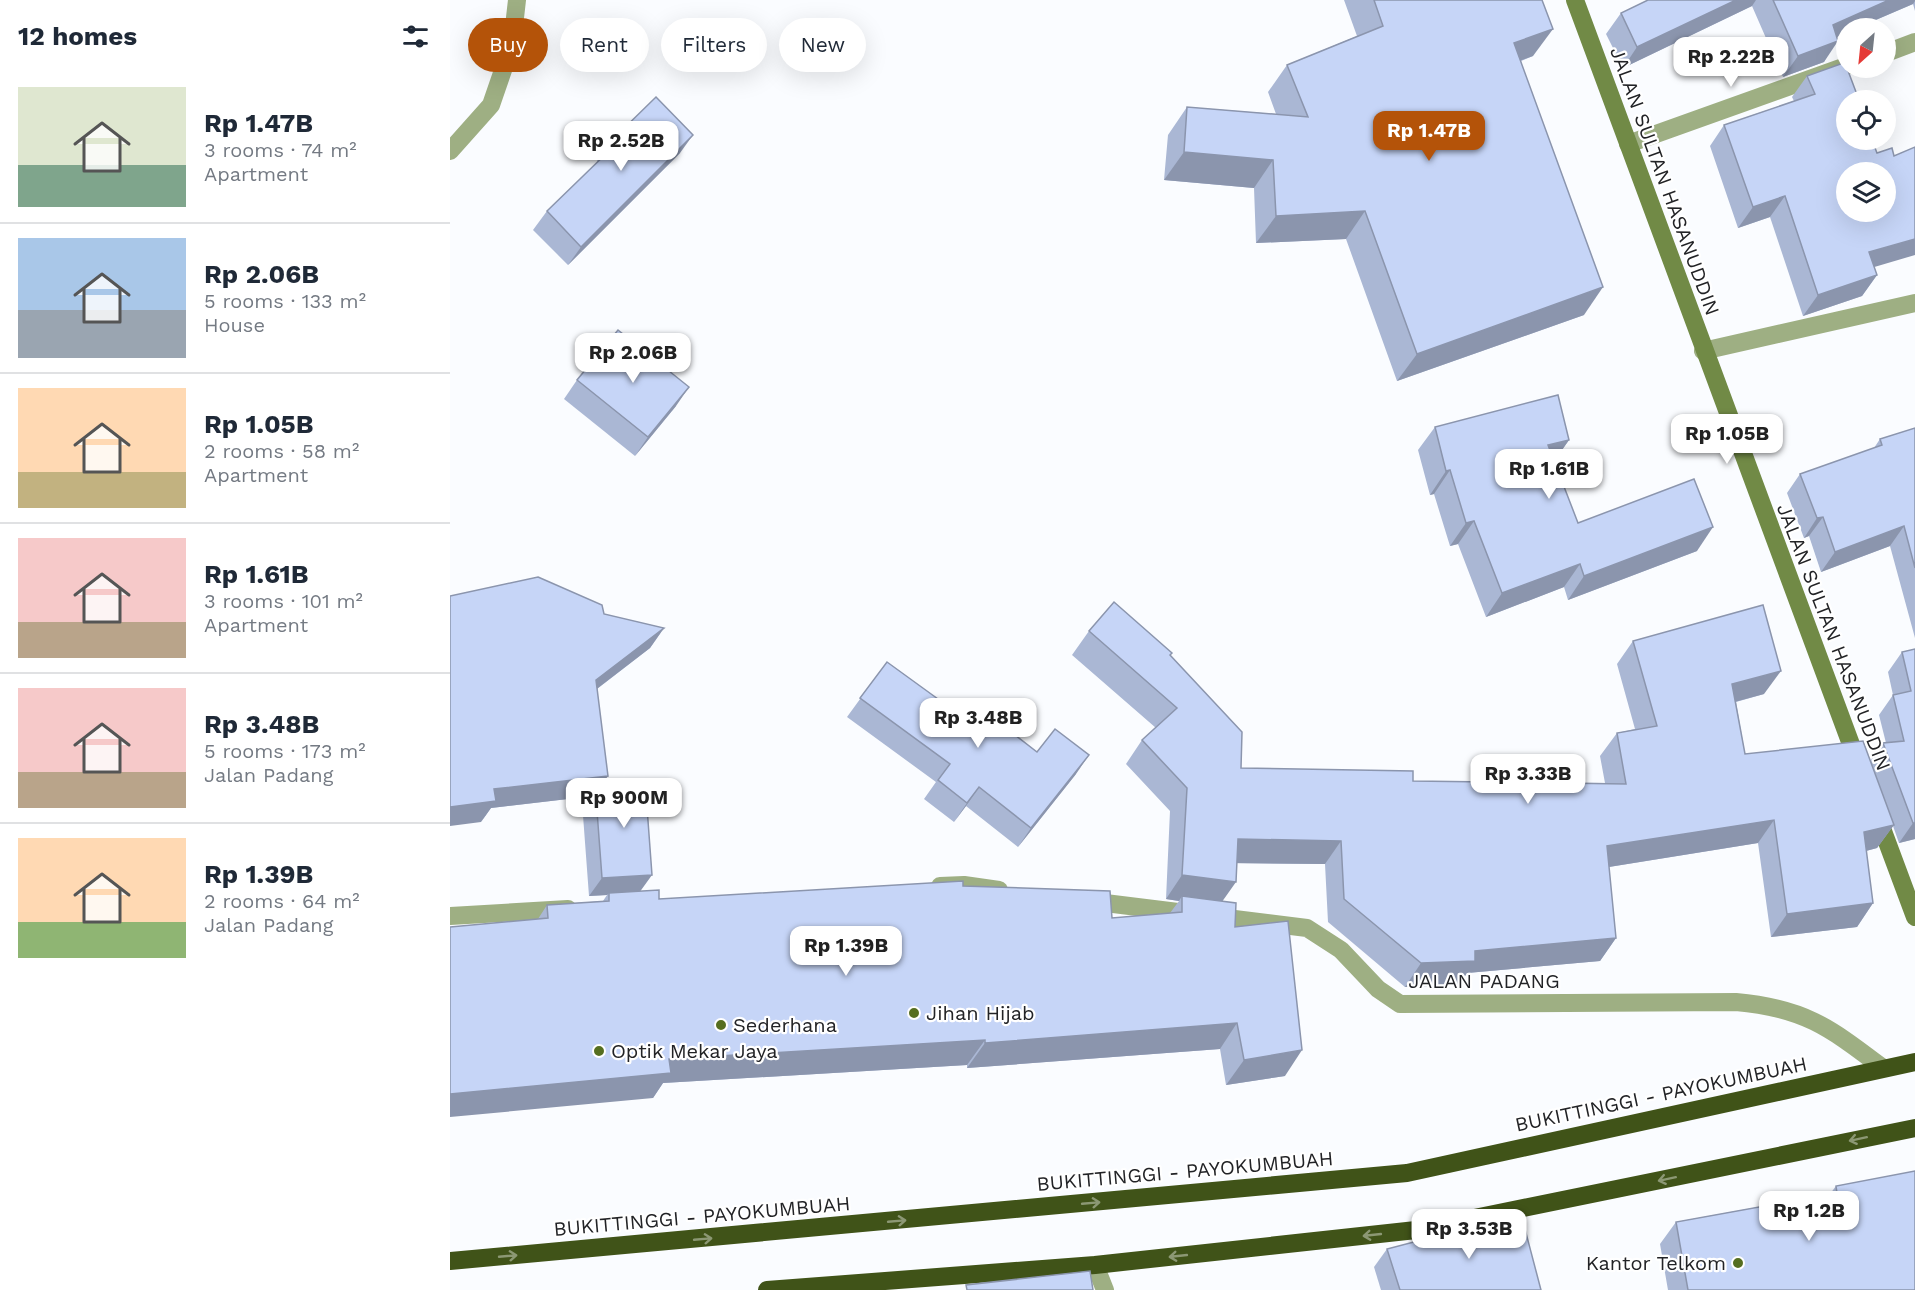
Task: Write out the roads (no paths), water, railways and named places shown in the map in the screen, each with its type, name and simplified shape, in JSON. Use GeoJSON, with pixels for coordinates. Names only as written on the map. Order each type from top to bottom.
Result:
{"type":"FeatureCollection","features":[{"type":"Feature","properties":{"kind":"highway","name":"BUKITTINGGI - PAYOKUMBUAH"},"geometry":{"type":"LineString","coordinates":[[450,1261],[1407,1173],[1915,1062]]}},
{"type":"Feature","properties":{"kind":"highway"},"geometry":{"type":"LineString","coordinates":[[767,1290],[1095,1265],[1416,1230],[1915,1128]]}},
{"type":"Feature","properties":{"kind":"street"},"geometry":{"type":"LineString","coordinates":[[450,151],[491,105],[512,44],[517,0]]}},
{"type":"Feature","properties":{"kind":"street","name":"JALAN SULTAN HASANUDDIN"},"geometry":{"type":"LineString","coordinates":[[1575,0],[1703,351],[1915,917]]}},
{"type":"Feature","properties":{"kind":"street"},"geometry":{"type":"LineString","coordinates":[[1896,49],[1915,42]]}},
{"type":"Feature","properties":{"kind":"street"},"geometry":{"type":"LineString","coordinates":[[1628,144],[1836,70]]}},
{"type":"Feature","properties":{"kind":"street"},"geometry":{"type":"LineString","coordinates":[[1703,351],[1915,303]]}},
{"type":"Feature","properties":{"kind":"street"},"geometry":{"type":"LineString","coordinates":[[928,887],[964,885],[1016,892]]}},
{"type":"Feature","properties":{"kind":"street","name":"JALAN PADANG"},"geometry":{"type":"LineString","coordinates":[[1073,899],[1307,928],[1341,950],[1378,989],[1400,1004],[1736,1002],[1767,1005],[1798,1014],[1831,1029],[1883,1068]]}},
{"type":"Feature","properties":{"kind":"street"},"geometry":{"type":"LineString","coordinates":[[450,916],[581,908]]}},
{"type":"Feature","properties":{"kind":"street"},"geometry":{"type":"LineString","coordinates":[[1095,1265],[1106,1290]]}},
{"type":"Feature","properties":{"kind":"place","name":"Jihan Hijab"},"geometry":{"type":"Point","coordinates":[914,1013]}},
{"type":"Feature","properties":{"kind":"place","name":"Sederhana"},"geometry":{"type":"Point","coordinates":[721,1025]}},
{"type":"Feature","properties":{"kind":"place","name":"Optik Mekar Jaya"},"geometry":{"type":"Point","coordinates":[599,1051]}},
{"type":"Feature","properties":{"kind":"place","name":"Kantor Telkom"},"geometry":{"type":"Point","coordinates":[1738,1263]}}]}
